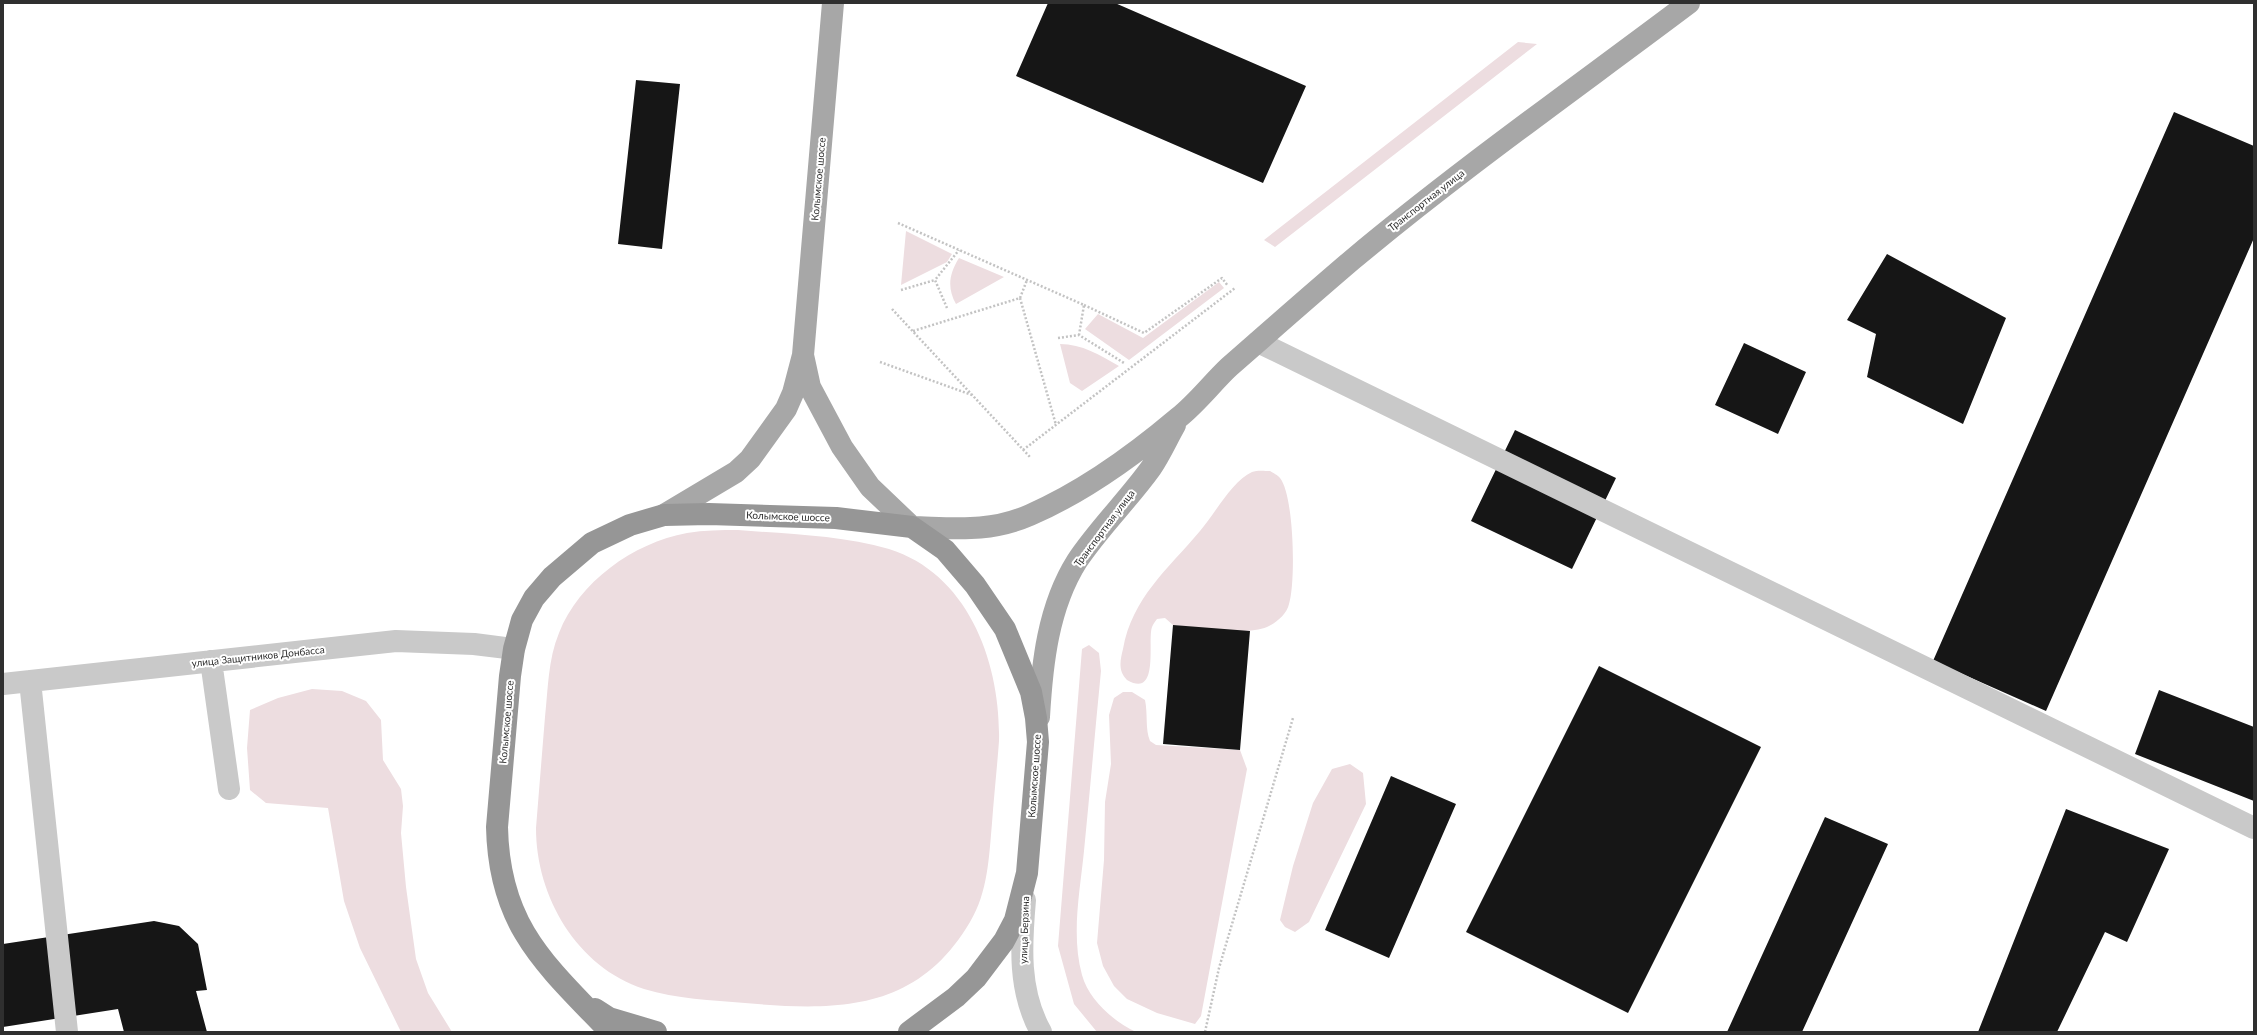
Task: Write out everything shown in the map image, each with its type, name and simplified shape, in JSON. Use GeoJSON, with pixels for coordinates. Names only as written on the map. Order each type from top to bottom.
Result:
{"type":"FeatureCollection","features":[{"type":"Feature","properties":{"kind":"highway","name":"Колымское шоссе"},"geometry":{"type":"LineString","coordinates":[[656,1032],[609,1018],[587,1004],[568,988],[552,973],[523,933],[509,903],[497,856],[497,827],[514,649],[522,620],[534,598],[552,577],[574,556],[592,543],[630,525],[664,515],[709,514],[836,518],[912,527],[945,550],[975,585],[1005,629],[1031,692],[1036,718],[1038,742],[1027,873],[1015,920],[1004,941],[976,978],[956,997],[909,1032]]}},
{"type":"Feature","properties":{"kind":"highway","name":"Колымское шоссе"},"geometry":{"type":"LineString","coordinates":[[568,988],[610,1032]]}},
{"type":"Feature","properties":{"kind":"highway","name":"Колымское шоссе"},"geometry":{"type":"LineString","coordinates":[[898,1032],[935,1013]]}},
{"type":"Feature","properties":{"kind":"main road","name":"Колымское шоссе"},"geometry":{"type":"LineString","coordinates":[[664,515],[736,472],[750,459],[770,434],[786,409],[793,393],[803,355],[833,3]]}},
{"type":"Feature","properties":{"kind":"main road","name":"Транспортная улица"},"geometry":{"type":"LineString","coordinates":[[912,527],[971,530],[999,526],[1029,515],[1065,498],[1108,471],[1180,417],[1227,369],[1343,268],[1423,202],[1689,3]]}},
{"type":"Feature","properties":{"kind":"main road","name":"Колымское шоссе"},"geometry":{"type":"LineString","coordinates":[[803,355],[810,387],[842,447],[870,487],[912,527]]}},
{"type":"Feature","properties":{"kind":"main road","name":"Транспортная улица"},"geometry":{"type":"LineString","coordinates":[[1038,742],[1041,675],[1048,638],[1064,587],[1082,556],[1151,468],[1180,417]]}},
{"type":"Feature","properties":{"kind":"street"},"geometry":{"type":"LineString","coordinates":[[1258,342],[2254,828]]}},
{"type":"Feature","properties":{"kind":"street","name":"улица Защитников Донбасса"},"geometry":{"type":"LineString","coordinates":[[3,684],[396,641],[474,644],[514,649]]}},
{"type":"Feature","properties":{"kind":"street"},"geometry":{"type":"LineString","coordinates":[[211,661],[229,789]]}},
{"type":"Feature","properties":{"kind":"street"},"geometry":{"type":"LineString","coordinates":[[30,681],[67,1032]]}},
{"type":"Feature","properties":{"kind":"street","name":"улица Берзина"},"geometry":{"type":"LineString","coordinates":[[1027,873],[1022,959],[1024,984],[1030,1006],[1041,1032]]}},
{"type":"Feature","properties":{"kind":"path"},"geometry":{"type":"LineString","coordinates":[[898,223],[1144,333],[1222,278],[1228,286]]}},
{"type":"Feature","properties":{"kind":"path"},"geometry":{"type":"LineString","coordinates":[[901,290],[935,280],[959,250]]}},
{"type":"Feature","properties":{"kind":"path"},"geometry":{"type":"LineString","coordinates":[[935,280],[948,308]]}},
{"type":"Feature","properties":{"kind":"path"},"geometry":{"type":"LineString","coordinates":[[1027,280],[1020,298],[1056,425]]}},
{"type":"Feature","properties":{"kind":"path"},"geometry":{"type":"LineString","coordinates":[[1023,450],[1235,288]]}},
{"type":"Feature","properties":{"kind":"path"},"geometry":{"type":"LineString","coordinates":[[913,331],[1020,298]]}},
{"type":"Feature","properties":{"kind":"path"},"geometry":{"type":"LineString","coordinates":[[1079,335],[1084,305]]}},
{"type":"Feature","properties":{"kind":"path"},"geometry":{"type":"LineString","coordinates":[[892,309],[1030,457]]}},
{"type":"Feature","properties":{"kind":"path"},"geometry":{"type":"LineString","coordinates":[[1058,338],[1079,335],[1124,363]]}},
{"type":"Feature","properties":{"kind":"path"},"geometry":{"type":"LineString","coordinates":[[880,362],[973,396]]}},
{"type":"Feature","properties":{"kind":"path"},"geometry":{"type":"LineString","coordinates":[[1205,1032],[1218,968],[1293,718]]}},
{"type":"Feature","properties":{"kind":"shaded area"},"geometry":{"type":"Polygon","coordinates":[[[1518,42],[1537,44],[1275,247],[1264,240],[1518,42]]]}},
{"type":"Feature","properties":{"kind":"shaded area"},"geometry":{"type":"Polygon","coordinates":[[[906,231],[952,254],[947,262],[901,285],[906,231]]]}},
{"type":"Feature","properties":{"kind":"shaded area"},"geometry":{"type":"Polygon","coordinates":[[[959,258],[1004,277],[956,304],[951,292],[950,281],[951,275],[959,258]]]}},
{"type":"Feature","properties":{"kind":"shaded area"},"geometry":{"type":"Polygon","coordinates":[[[1219,282],[1224,288],[1129,360],[1085,329],[1098,314],[1143,338],[1219,282]]]}},
{"type":"Feature","properties":{"kind":"shaded area"},"geometry":{"type":"Polygon","coordinates":[[[1060,344],[1068,344],[1083,348],[1098,354],[1119,366],[1082,391],[1070,383],[1060,344]]]}},
{"type":"Feature","properties":{"kind":"shaded area"},"geometry":{"type":"Polygon","coordinates":[[[1270,471],[1279,477],[1285,487],[1291,520],[1293,577],[1289,604],[1284,615],[1267,627],[1247,631],[1173,625],[1165,618],[1157,619],[1152,626],[1151,655],[1148,675],[1144,682],[1137,684],[1127,680],[1122,673],[1120,666],[1121,658],[1134,614],[1143,599],[1153,585],[1200,531],[1230,490],[1245,476],[1252,472],[1270,471]]]}},
{"type":"Feature","properties":{"kind":"shaded area"},"geometry":{"type":"Polygon","coordinates":[[[738,530],[833,538],[871,544],[889,549],[917,561],[940,579],[959,600],[975,626],[986,653],[994,682],[998,712],[999,741],[987,874],[981,899],[970,922],[949,952],[925,974],[900,989],[872,999],[843,1005],[779,1006],[694,999],[644,989],[620,979],[599,964],[580,947],[565,926],[543,879],[538,854],[536,828],[548,685],[555,643],[568,614],[580,597],[610,568],[647,546],[667,538],[687,533],[738,530]]]}},
{"type":"Feature","properties":{"kind":"shaded area"},"geometry":{"type":"Polygon","coordinates":[[[1089,645],[1099,653],[1101,671],[1077,913],[1077,944],[1082,975],[1090,993],[1111,1016],[1136,1032],[1097,1032],[1074,1004],[1058,946],[1082,649],[1089,645]]]}},
{"type":"Feature","properties":{"kind":"shaded area"},"geometry":{"type":"Polygon","coordinates":[[[312,689],[342,691],[366,701],[381,720],[383,760],[401,789],[403,806],[401,833],[406,887],[416,959],[428,993],[452,1032],[401,1032],[360,948],[344,901],[328,808],[266,803],[250,790],[247,748],[250,710],[278,698],[312,689]]]}},
{"type":"Feature","properties":{"kind":"shaded area"},"geometry":{"type":"Polygon","coordinates":[[[1123,692],[1132,692],[1145,700],[1148,736],[1150,741],[1156,745],[1240,750],[1247,769],[1201,1016],[1195,1024],[1157,1013],[1127,999],[1114,986],[1103,966],[1097,943],[1104,860],[1105,802],[1111,764],[1109,715],[1114,698],[1123,692]]]}},
{"type":"Feature","properties":{"kind":"shaded area"},"geometry":{"type":"Polygon","coordinates":[[[1350,764],[1363,773],[1366,804],[1309,922],[1295,932],[1285,927],[1280,920],[1293,866],[1313,803],[1332,769],[1350,764]]]}},
{"type":"Feature","properties":{"kind":"building"},"geometry":{"type":"Polygon","coordinates":[[[1048,3],[1115,3],[1306,86],[1263,183],[1016,76],[1048,3]]]}},
{"type":"Feature","properties":{"kind":"building"},"geometry":{"type":"Polygon","coordinates":[[[636,80],[680,84],[662,249],[618,244],[636,80]]]}},
{"type":"Feature","properties":{"kind":"building"},"geometry":{"type":"Polygon","coordinates":[[[2174,112],[2254,146],[2254,238],[2046,711],[1933,661],[2174,112]]]}},
{"type":"Feature","properties":{"kind":"building"},"geometry":{"type":"Polygon","coordinates":[[[1887,254],[2006,318],[1963,424],[1867,377],[1876,334],[1847,320],[1887,254]]]}},
{"type":"Feature","properties":{"kind":"building"},"geometry":{"type":"Polygon","coordinates":[[[1744,343],[1806,372],[1778,434],[1715,405],[1744,343]]]}},
{"type":"Feature","properties":{"kind":"building"},"geometry":{"type":"Polygon","coordinates":[[[1515,430],[1616,478],[1572,569],[1471,521],[1515,430]]]}},
{"type":"Feature","properties":{"kind":"building"},"geometry":{"type":"Polygon","coordinates":[[[1173,625],[1250,631],[1240,750],[1163,744],[1173,625]]]}},
{"type":"Feature","properties":{"kind":"building"},"geometry":{"type":"Polygon","coordinates":[[[1599,666],[1761,747],[1628,1013],[1466,932],[1599,666]]]}},
{"type":"Feature","properties":{"kind":"building"},"geometry":{"type":"Polygon","coordinates":[[[2159,690],[2254,727],[2254,801],[2135,754],[2159,690]]]}},
{"type":"Feature","properties":{"kind":"building"},"geometry":{"type":"Polygon","coordinates":[[[1391,776],[1456,804],[1389,958],[1325,930],[1391,776]]]}},
{"type":"Feature","properties":{"kind":"building"},"geometry":{"type":"Polygon","coordinates":[[[2066,809],[2169,849],[2127,942],[2105,932],[2057,1032],[1978,1032],[2066,809]]]}},
{"type":"Feature","properties":{"kind":"building"},"geometry":{"type":"Polygon","coordinates":[[[1825,817],[1888,844],[1802,1032],[1727,1032],[1825,817]]]}},
{"type":"Feature","properties":{"kind":"building"},"geometry":{"type":"Polygon","coordinates":[[[154,921],[179,926],[198,944],[207,990],[196,991],[207,1032],[124,1032],[118,1009],[3,1027],[3,944],[154,921]]]}}]}
